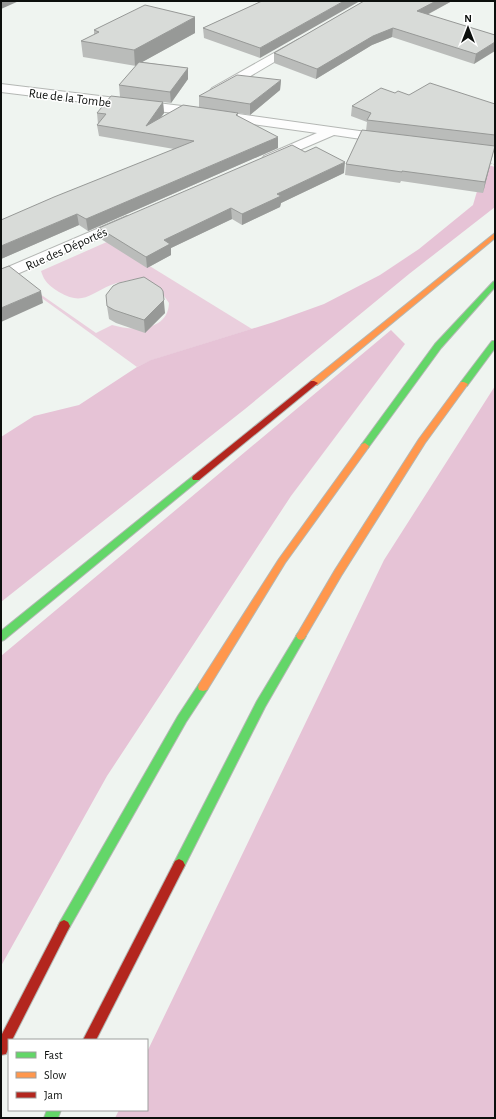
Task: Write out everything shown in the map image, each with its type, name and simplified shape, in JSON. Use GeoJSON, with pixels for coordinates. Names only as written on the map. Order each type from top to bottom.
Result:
{"type":"FeatureCollection","features":[{"type":"Feature","properties":{"kind":"highway"},"geometry":{"type":"LineString","coordinates":[[1,637],[495,235]]}},
{"type":"Feature","properties":{"kind":"highway"},"geometry":{"type":"LineString","coordinates":[[1,1049],[63,928],[182,719],[278,568],[438,346],[495,283]]}},
{"type":"Feature","properties":{"kind":"highway"},"geometry":{"type":"LineString","coordinates":[[90,1039],[261,704],[338,573],[422,441],[495,343]]}},
{"type":"Feature","properties":{"kind":"street"},"geometry":{"type":"LineString","coordinates":[[182,110],[310,36]]}},
{"type":"Feature","properties":{"kind":"street","name":"Rue de la Tombe"},"geometry":{"type":"LineString","coordinates":[[1,88],[182,110],[399,141]]}},
{"type":"Feature","properties":{"kind":"street"},"geometry":{"type":"LineString","coordinates":[[257,164],[330,132]]}},
{"type":"Feature","properties":{"kind":"street","name":"Rue des Déportés"},"geometry":{"type":"LineString","coordinates":[[1,276],[140,216]]}},
{"type":"Feature","properties":{"kind":"path"},"geometry":{"type":"LineString","coordinates":[[488,161],[495,165]]}},
{"type":"Feature","properties":{"kind":"shaded area"},"geometry":{"type":"Polygon","coordinates":[[[485,164],[495,167],[495,207],[409,274],[245,409],[1,602],[1,437],[34,416],[79,405],[137,367],[151,360],[274,322],[324,304],[380,275],[419,249],[473,205],[485,164]]]}},
{"type":"Feature","properties":{"kind":"shaded area"},"geometry":{"type":"Polygon","coordinates":[[[109,241],[252,329],[152,360],[137,367],[28,288],[30,287],[96,333],[112,325],[139,328],[156,324],[162,320],[167,313],[169,303],[162,293],[135,279],[114,284],[91,295],[80,298],[67,296],[59,292],[45,280],[41,271],[109,241]]]}},
{"type":"Feature","properties":{"kind":"shaded area"},"geometry":{"type":"Polygon","coordinates":[[[391,330],[405,344],[291,496],[107,776],[1,966],[1,656],[391,330]]]}},
{"type":"Feature","properties":{"kind":"shaded area"},"geometry":{"type":"Polygon","coordinates":[[[495,386],[495,1118],[115,1118],[118,1111],[148,1111],[148,1050],[384,560],[495,386]]]}},
{"type":"Feature","properties":{"kind":"building"},"geometry":{"type":"Polygon","coordinates":[[[262,1],[344,1],[260,48],[203,28],[262,1]]]}},
{"type":"Feature","properties":{"kind":"building"},"geometry":{"type":"Polygon","coordinates":[[[364,1],[436,1],[417,11],[495,35],[495,42],[476,54],[393,28],[373,36],[317,69],[274,53],[364,1]]]}},
{"type":"Feature","properties":{"kind":"building"},"geometry":{"type":"Polygon","coordinates":[[[145,5],[195,17],[134,50],[81,41],[99,32],[94,30],[145,5]]]}},
{"type":"Feature","properties":{"kind":"building"},"geometry":{"type":"Polygon","coordinates":[[[139,62],[188,68],[170,92],[119,85],[139,62]]]}},
{"type":"Feature","properties":{"kind":"building"},"geometry":{"type":"Polygon","coordinates":[[[237,75],[281,80],[250,104],[199,96],[237,75]]]}},
{"type":"Feature","properties":{"kind":"building"},"geometry":{"type":"Polygon","coordinates":[[[430,83],[495,104],[495,135],[367,120],[371,113],[352,106],[381,88],[395,93],[398,91],[409,95],[430,83]]]}},
{"type":"Feature","properties":{"kind":"building"},"geometry":{"type":"Polygon","coordinates":[[[111,96],[163,102],[146,126],[183,105],[238,113],[236,115],[278,137],[86,219],[77,214],[1,246],[1,220],[54,197],[194,141],[97,125],[106,114],[97,113],[111,96]]]}},
{"type":"Feature","properties":{"kind":"building"},"geometry":{"type":"Polygon","coordinates":[[[362,130],[495,146],[485,182],[346,164],[362,130]]]}},
{"type":"Feature","properties":{"kind":"building"},"geometry":{"type":"Polygon","coordinates":[[[292,145],[305,152],[316,147],[345,162],[277,194],[281,196],[242,214],[231,208],[164,240],[170,244],[146,257],[99,228],[292,145]]]}},
{"type":"Feature","properties":{"kind":"building"},"geometry":{"type":"Polygon","coordinates":[[[9,266],[41,291],[1,308],[1,269],[9,266]]]}},
{"type":"Feature","properties":{"kind":"building"},"geometry":{"type":"Polygon","coordinates":[[[144,277],[161,288],[163,291],[164,300],[144,320],[114,310],[107,306],[106,295],[113,286],[119,283],[144,277]]]}},
{"type":"Feature","properties":{"kind":"traffic: fast"},"geometry":{"type":"LineString","coordinates":[[365,446],[438,346],[495,283]]}},
{"type":"Feature","properties":{"kind":"traffic: fast"},"geometry":{"type":"LineString","coordinates":[[464,384],[495,343]]}},
{"type":"Feature","properties":{"kind":"traffic: fast"},"geometry":{"type":"LineString","coordinates":[[1,637],[196,478]]}},
{"type":"Feature","properties":{"kind":"traffic: fast"},"geometry":{"type":"LineString","coordinates":[[179,865],[261,704],[301,636]]}},
{"type":"Feature","properties":{"kind":"traffic: fast"},"geometry":{"type":"LineString","coordinates":[[64,926],[182,719],[203,687]]}},
{"type":"Feature","properties":{"kind":"traffic: fast"},"geometry":{"type":"LineString","coordinates":[[51,1118],[54,1111]]}},
{"type":"Feature","properties":{"kind":"traffic: slow"},"geometry":{"type":"LineString","coordinates":[[314,383],[495,235]]}},
{"type":"Feature","properties":{"kind":"traffic: slow"},"geometry":{"type":"LineString","coordinates":[[301,636],[338,573],[422,441],[464,384]]}},
{"type":"Feature","properties":{"kind":"traffic: slow"},"geometry":{"type":"LineString","coordinates":[[203,687],[282,561],[365,446]]}},
{"type":"Feature","properties":{"kind":"traffic: jam"},"geometry":{"type":"LineString","coordinates":[[196,478],[314,383]]}},
{"type":"Feature","properties":{"kind":"traffic: jam"},"geometry":{"type":"LineString","coordinates":[[90,1039],[179,865]]}},
{"type":"Feature","properties":{"kind":"traffic: jam"},"geometry":{"type":"LineString","coordinates":[[1,1049],[64,926]]}}]}
